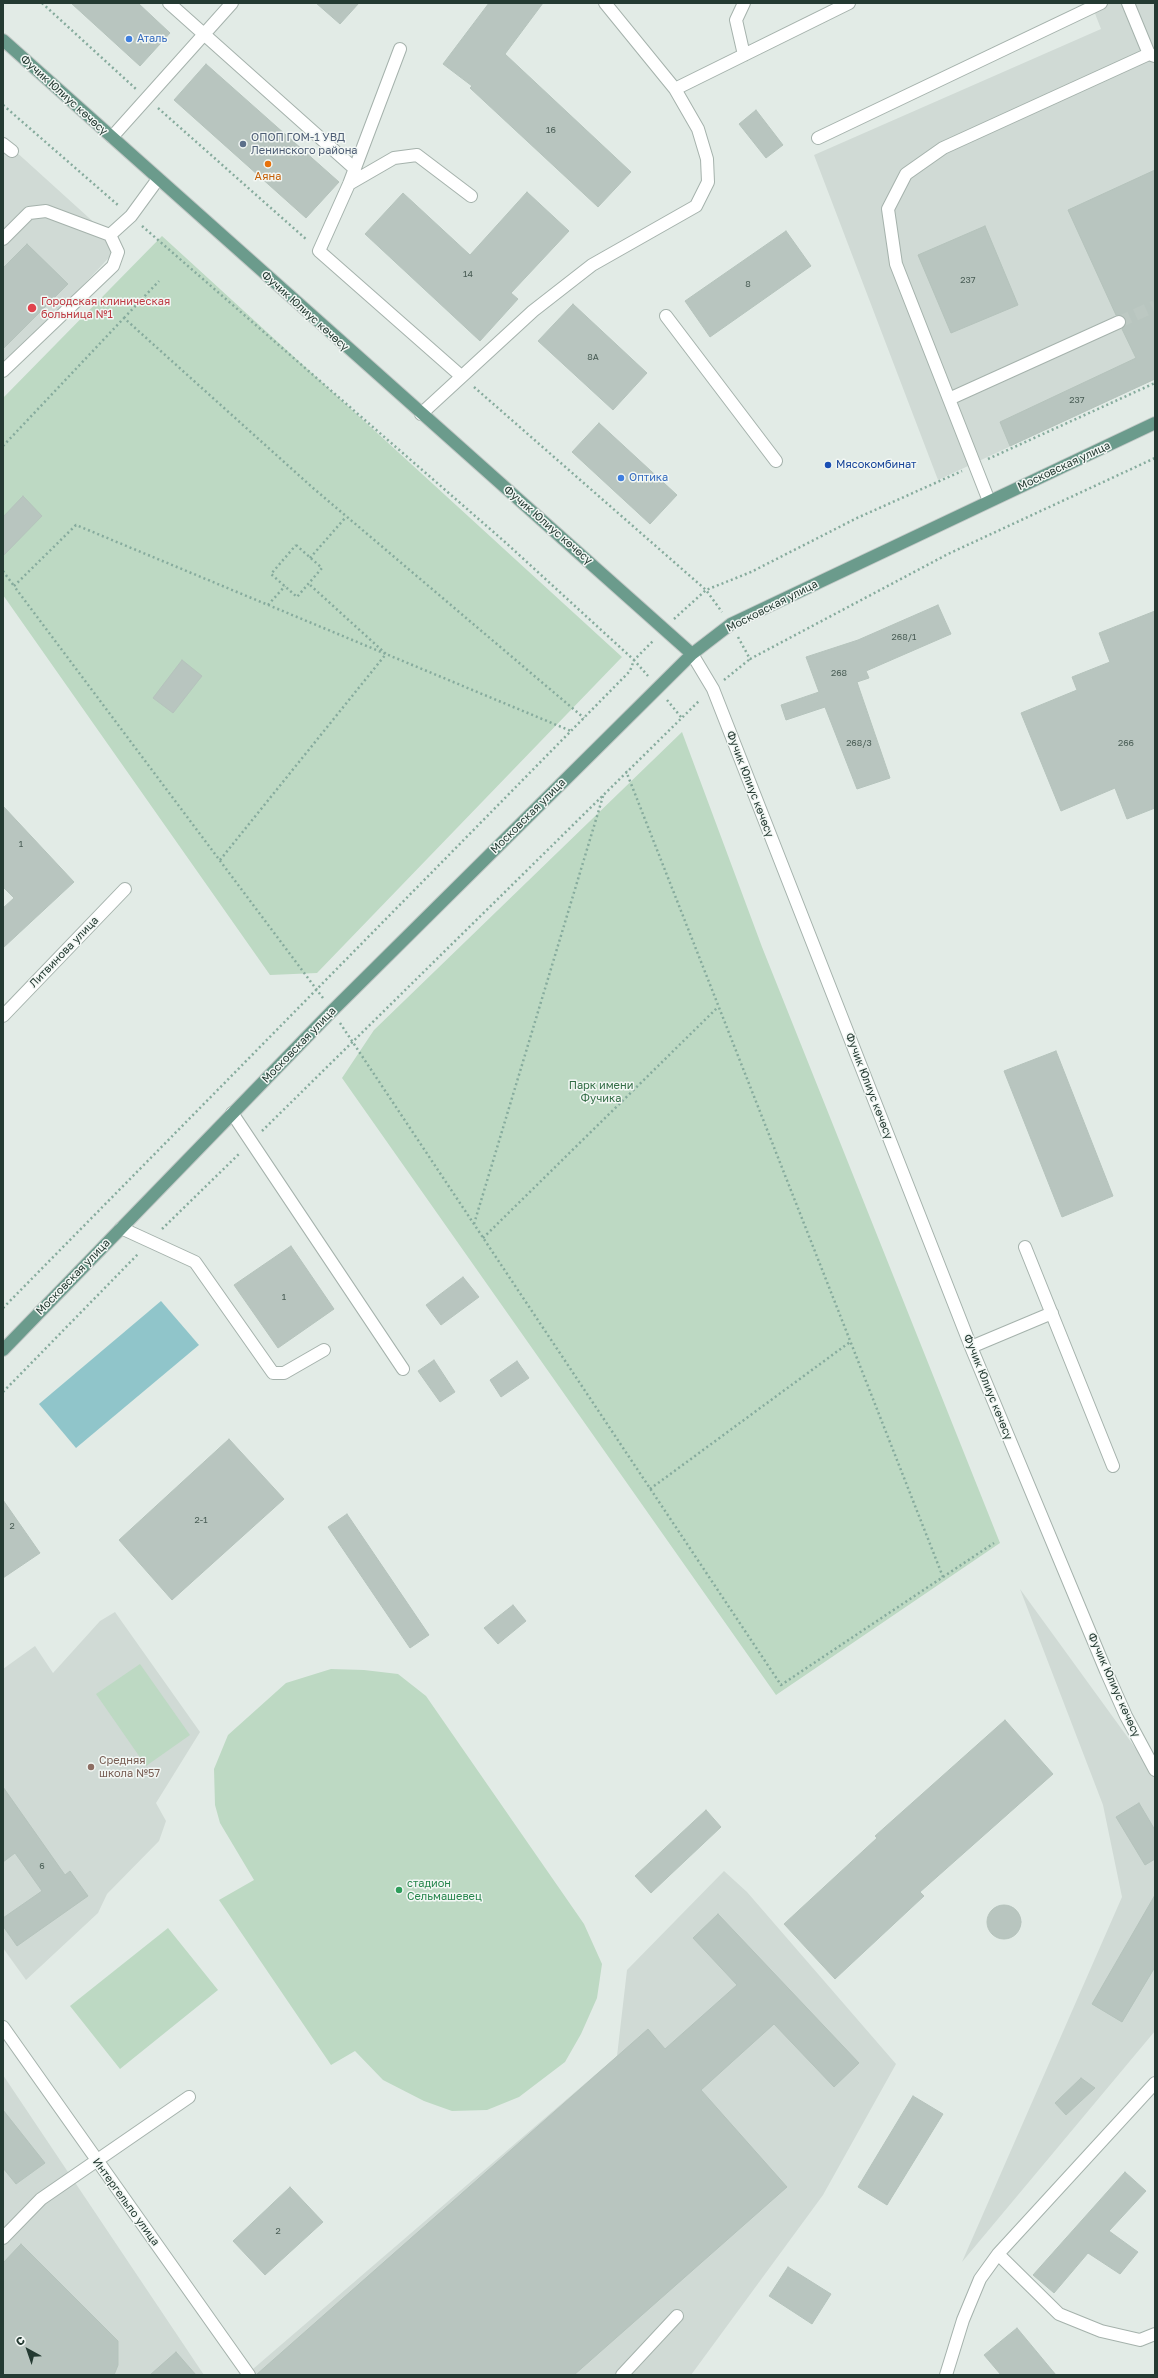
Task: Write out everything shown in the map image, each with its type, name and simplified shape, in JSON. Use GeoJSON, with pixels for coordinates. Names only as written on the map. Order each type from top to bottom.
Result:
{"type":"FeatureCollection","features":[{"type":"Feature","properties":{"kind":"main road","name":"Фучик Юлиус көчөсү"},"geometry":{"type":"LineString","coordinates":[[3,40],[421,414],[665,628],[692,654]]}},
{"type":"Feature","properties":{"kind":"main road","name":"Московская улица"},"geometry":{"type":"LineString","coordinates":[[3,1350],[332,1011],[692,654],[731,624],[1155,423]]}},
{"type":"Feature","properties":{"kind":"street"},"geometry":{"type":"LineString","coordinates":[[169,3],[355,169]]}},
{"type":"Feature","properties":{"kind":"street"},"geometry":{"type":"LineString","coordinates":[[112,137],[232,3]]}},
{"type":"Feature","properties":{"kind":"street"},"geometry":{"type":"LineString","coordinates":[[421,414],[533,311],[592,265],[696,206],[708,182],[707,159],[698,128],[675,89],[605,3]]}},
{"type":"Feature","properties":{"kind":"street"},"geometry":{"type":"LineString","coordinates":[[744,3],[736,20],[744,55]]}},
{"type":"Feature","properties":{"kind":"street"},"geometry":{"type":"LineString","coordinates":[[675,89],[849,3]]}},
{"type":"Feature","properties":{"kind":"street"},"geometry":{"type":"LineString","coordinates":[[818,138],[1101,3]]}},
{"type":"Feature","properties":{"kind":"street"},"geometry":{"type":"LineString","coordinates":[[989,501],[896,264],[888,209],[906,174],[943,148],[1152,55],[1128,3]]}},
{"type":"Feature","properties":{"kind":"street"},"geometry":{"type":"LineString","coordinates":[[400,49],[349,184],[318,251],[461,376]]}},
{"type":"Feature","properties":{"kind":"street"},"geometry":{"type":"LineString","coordinates":[[349,184],[394,158],[417,155],[471,196]]}},
{"type":"Feature","properties":{"kind":"street"},"geometry":{"type":"LineString","coordinates":[[110,235],[131,216],[158,179]]}},
{"type":"Feature","properties":{"kind":"street"},"geometry":{"type":"LineString","coordinates":[[3,238],[29,213],[46,211],[110,235],[118,252],[113,266],[3,371]]}},
{"type":"Feature","properties":{"kind":"street"},"geometry":{"type":"LineString","coordinates":[[666,316],[776,461]]}},
{"type":"Feature","properties":{"kind":"street"},"geometry":{"type":"LineString","coordinates":[[949,399],[1119,322]]}},
{"type":"Feature","properties":{"kind":"street","name":"Фучик Юлиус көчөсү"},"geometry":{"type":"LineString","coordinates":[[692,654],[713,689],[971,1347],[1106,1671],[1126,1716],[1155,1770]]}},
{"type":"Feature","properties":{"kind":"street","name":"Литвинова улица"},"geometry":{"type":"LineString","coordinates":[[3,1016],[125,889]]}},
{"type":"Feature","properties":{"kind":"street"},"geometry":{"type":"LineString","coordinates":[[232,1114],[403,1369]]}},
{"type":"Feature","properties":{"kind":"street"},"geometry":{"type":"LineString","coordinates":[[121,1228],[195,1262],[273,1373],[284,1373],[324,1350]]}},
{"type":"Feature","properties":{"kind":"street"},"geometry":{"type":"LineString","coordinates":[[1026,1247],[1113,1466]]}},
{"type":"Feature","properties":{"kind":"street"},"geometry":{"type":"LineString","coordinates":[[971,1347],[1052,1313]]}},
{"type":"Feature","properties":{"kind":"street","name":"Интергельпо улица"},"geometry":{"type":"LineString","coordinates":[[3,2028],[249,2375]]}},
{"type":"Feature","properties":{"kind":"street"},"geometry":{"type":"LineString","coordinates":[[946,2375],[962,2320],[980,2279],[998,2254],[1155,2083]]}},
{"type":"Feature","properties":{"kind":"street"},"geometry":{"type":"LineString","coordinates":[[3,2238],[41,2199],[189,2097]]}},
{"type":"Feature","properties":{"kind":"street"},"geometry":{"type":"LineString","coordinates":[[998,2254],[1059,2314],[1101,2331],[1140,2340],[1155,2334]]}},
{"type":"Feature","properties":{"kind":"street"},"geometry":{"type":"LineString","coordinates":[[622,2375],[677,2316]]}},
{"type":"Feature","properties":{"kind":"path"},"geometry":{"type":"LineString","coordinates":[[42,3],[318,251]]}},
{"type":"Feature","properties":{"kind":"path"},"geometry":{"type":"LineString","coordinates":[[3,105],[499,537],[634,660]]}},
{"type":"Feature","properties":{"kind":"path"},"geometry":{"type":"LineString","coordinates":[[3,446],[159,281]]}},
{"type":"Feature","properties":{"kind":"path"},"geometry":{"type":"LineString","coordinates":[[124,318],[346,517],[584,718]]}},
{"type":"Feature","properties":{"kind":"path"},"geometry":{"type":"LineString","coordinates":[[461,376],[706,590],[731,624],[750,659]]}},
{"type":"Feature","properties":{"kind":"path"},"geometry":{"type":"LineString","coordinates":[[3,1308],[316,988],[630,672],[634,660],[665,628],[706,590],[751,572],[857,518],[1155,383]]}},
{"type":"Feature","properties":{"kind":"path"},"geometry":{"type":"LineString","coordinates":[[3,1392],[150,1241],[604,792],[681,717],[750,659],[948,554],[1155,458]]}},
{"type":"Feature","properties":{"kind":"path"},"geometry":{"type":"LineString","coordinates":[[310,558],[346,517]]}},
{"type":"Feature","properties":{"kind":"path"},"geometry":{"type":"LineString","coordinates":[[14,586],[76,525],[571,731]]}},
{"type":"Feature","properties":{"kind":"path"},"geometry":{"type":"LineString","coordinates":[[296,545],[322,568],[309,584],[297,597],[271,574],[296,545]]}},
{"type":"Feature","properties":{"kind":"path"},"geometry":{"type":"LineString","coordinates":[[3,571],[316,988],[781,1685],[994,1543]]}},
{"type":"Feature","properties":{"kind":"path"},"geometry":{"type":"LineString","coordinates":[[309,584],[386,654]]}},
{"type":"Feature","properties":{"kind":"path"},"geometry":{"type":"LineString","coordinates":[[268,605],[285,586]]}},
{"type":"Feature","properties":{"kind":"path"},"geometry":{"type":"LineString","coordinates":[[220,860],[386,654]]}},
{"type":"Feature","properties":{"kind":"path"},"geometry":{"type":"LineString","coordinates":[[626,771],[943,1577]]}},
{"type":"Feature","properties":{"kind":"path"},"geometry":{"type":"LineString","coordinates":[[474,1224],[604,792]]}},
{"type":"Feature","properties":{"kind":"path"},"geometry":{"type":"LineString","coordinates":[[483,1238],[718,1007]]}},
{"type":"Feature","properties":{"kind":"path"},"geometry":{"type":"LineString","coordinates":[[650,1489],[850,1342]]}},
{"type":"Feature","properties":{"kind":"shaded area"},"geometry":{"type":"Polygon","coordinates":[[[1091,3],[1155,3],[1155,379],[938,480],[814,155],[1101,29],[1091,3]]]}},
{"type":"Feature","properties":{"kind":"shaded area","name":"Городская клиническая больница №1"},"geometry":{"type":"Polygon","coordinates":[[[3,140],[120,246],[3,370],[3,140]]]}},
{"type":"Feature","properties":{"kind":"shaded area"},"geometry":{"type":"Polygon","coordinates":[[[1020,1589],[1155,1775],[1155,2031],[962,2262],[1122,1897],[1103,1805],[1020,1589]]]}},
{"type":"Feature","properties":{"kind":"shaded area","name":"Средняя школа №57"},"geometry":{"type":"Polygon","coordinates":[[[115,1612],[200,1732],[156,1803],[166,1821],[159,1841],[107,1894],[98,1913],[26,1980],[3,1948],[3,1669],[35,1646],[53,1673],[100,1621],[115,1612]]]}},
{"type":"Feature","properties":{"kind":"shaded area"},"geometry":{"type":"Polygon","coordinates":[[[724,1871],[747,1892],[896,2064],[823,2195],[691,2375],[246,2375],[617,2056],[627,1970],[724,1871]]]}},
{"type":"Feature","properties":{"kind":"shaded area"},"geometry":{"type":"Polygon","coordinates":[[[3,2075],[204,2375],[3,2375],[3,2075]]]}},
{"type":"Feature","properties":{"kind":"green space"},"geometry":{"type":"Polygon","coordinates":[[[162,236],[622,657],[317,973],[270,975],[3,595],[3,398],[162,236]]]}},
{"type":"Feature","properties":{"kind":"green space","name":"Парк имени Фучика"},"geometry":{"type":"Polygon","coordinates":[[[682,732],[762,947],[1000,1543],[776,1695],[342,1078],[374,1030],[682,732]]]}},
{"type":"Feature","properties":{"kind":"green space"},"geometry":{"type":"Polygon","coordinates":[[[140,1664],[190,1735],[146,1766],[96,1694],[140,1664]]]}},
{"type":"Feature","properties":{"kind":"green space","name":"стадион Сельмашевец"},"geometry":{"type":"Polygon","coordinates":[[[331,1669],[364,1670],[398,1674],[426,1696],[584,1924],[602,1964],[597,1998],[581,2034],[565,2062],[519,2097],[487,2110],[452,2111],[424,2101],[383,2080],[355,2051],[331,2065],[219,1900],[254,1880],[220,1823],[215,1805],[214,1769],[228,1735],[286,1683],[331,1669]]]}},
{"type":"Feature","properties":{"kind":"green space"},"geometry":{"type":"Polygon","coordinates":[[[168,1928],[218,1990],[120,2069],[70,2006],[168,1928]]]}},
{"type":"Feature","properties":{"kind":"water"},"geometry":{"type":"Polygon","coordinates":[[[161,1301],[199,1345],[76,1448],[39,1404],[161,1301]]]}},
{"type":"Feature","properties":{"kind":"building"},"geometry":{"type":"Polygon","coordinates":[[[71,3],[138,3],[170,33],[140,66],[71,3]]]}},
{"type":"Feature","properties":{"kind":"building"},"geometry":{"type":"Polygon","coordinates":[[[316,3],[359,3],[340,24],[316,3]]]}},
{"type":"Feature","properties":{"kind":"building"},"geometry":{"type":"Polygon","coordinates":[[[489,3],[543,3],[505,54],[631,172],[598,207],[470,88],[472,86],[443,64],[489,3]]]}},
{"type":"Feature","properties":{"kind":"building"},"geometry":{"type":"Polygon","coordinates":[[[206,64],[339,182],[306,218],[174,100],[206,64]]]}},
{"type":"Feature","properties":{"kind":"building"},"geometry":{"type":"Polygon","coordinates":[[[756,110],[783,145],[766,158],[739,124],[756,110]]]}},
{"type":"Feature","properties":{"kind":"building"},"geometry":{"type":"Polygon","coordinates":[[[1155,170],[1155,379],[1010,446],[1000,422],[1136,358],[1122,329],[1126,323],[1126,319],[1120,315],[1116,315],[1068,210],[1155,170]]]}},
{"type":"Feature","properties":{"kind":"building"},"geometry":{"type":"Polygon","coordinates":[[[527,192],[569,231],[511,293],[518,299],[480,341],[365,234],[403,193],[470,255],[527,192]]]}},
{"type":"Feature","properties":{"kind":"building"},"geometry":{"type":"Polygon","coordinates":[[[985,226],[1018,305],[951,333],[918,255],[985,226]]]}},
{"type":"Feature","properties":{"kind":"building"},"geometry":{"type":"Polygon","coordinates":[[[786,231],[811,266],[710,337],[685,301],[786,231]]]}},
{"type":"Feature","properties":{"kind":"building"},"geometry":{"type":"Polygon","coordinates":[[[27,244],[68,284],[3,349],[3,268],[27,244]]]}},
{"type":"Feature","properties":{"kind":"building"},"geometry":{"type":"Polygon","coordinates":[[[573,304],[647,373],[613,410],[538,341],[573,304]]]}},
{"type":"Feature","properties":{"kind":"building"},"geometry":{"type":"Polygon","coordinates":[[[599,423],[677,495],[650,524],[572,452],[599,423]]]}},
{"type":"Feature","properties":{"kind":"building"},"geometry":{"type":"Polygon","coordinates":[[[23,496],[42,516],[3,556],[3,517],[23,496]]]}},
{"type":"Feature","properties":{"kind":"building"},"geometry":{"type":"Polygon","coordinates":[[[938,605],[951,634],[866,671],[869,678],[857,682],[890,778],[857,789],[825,707],[786,720],[781,705],[819,692],[806,657],[858,640],[938,605]]]}},
{"type":"Feature","properties":{"kind":"building"},"geometry":{"type":"Polygon","coordinates":[[[1155,611],[1155,808],[1127,819],[1115,788],[1061,811],[1021,713],[1077,690],[1072,677],[1110,662],[1099,633],[1155,611]]]}},
{"type":"Feature","properties":{"kind":"building"},"geometry":{"type":"Polygon","coordinates":[[[182,660],[202,676],[173,713],[153,698],[182,660]]]}},
{"type":"Feature","properties":{"kind":"building"},"geometry":{"type":"Polygon","coordinates":[[[3,806],[74,882],[3,948],[3,908],[14,898],[3,887],[3,806]]]}},
{"type":"Feature","properties":{"kind":"building"},"geometry":{"type":"Polygon","coordinates":[[[1056,1051],[1113,1196],[1062,1217],[1004,1071],[1056,1051]]]}},
{"type":"Feature","properties":{"kind":"building"},"geometry":{"type":"Polygon","coordinates":[[[291,1246],[334,1309],[278,1348],[234,1285],[291,1246]]]}},
{"type":"Feature","properties":{"kind":"building"},"geometry":{"type":"Polygon","coordinates":[[[463,1277],[479,1297],[441,1325],[426,1305],[463,1277]]]}},
{"type":"Feature","properties":{"kind":"building"},"geometry":{"type":"Polygon","coordinates":[[[434,1360],[455,1392],[440,1402],[418,1371],[434,1360]]]}},
{"type":"Feature","properties":{"kind":"building"},"geometry":{"type":"Polygon","coordinates":[[[517,1361],[529,1378],[501,1397],[490,1380],[517,1361]]]}},
{"type":"Feature","properties":{"kind":"building"},"geometry":{"type":"Polygon","coordinates":[[[229,1439],[284,1499],[172,1600],[119,1540],[229,1439]]]}},
{"type":"Feature","properties":{"kind":"building"},"geometry":{"type":"Polygon","coordinates":[[[3,1500],[40,1553],[3,1578],[3,1500]]]}},
{"type":"Feature","properties":{"kind":"building"},"geometry":{"type":"Polygon","coordinates":[[[347,1514],[429,1635],[410,1648],[328,1527],[347,1514]]]}},
{"type":"Feature","properties":{"kind":"building"},"geometry":{"type":"Polygon","coordinates":[[[513,1605],[526,1621],[498,1644],[484,1628],[513,1605]]]}},
{"type":"Feature","properties":{"kind":"building"},"geometry":{"type":"Polygon","coordinates":[[[1005,1720],[1053,1774],[920,1892],[924,1896],[835,1979],[784,1924],[877,1838],[875,1836],[1005,1720]]]}},
{"type":"Feature","properties":{"kind":"building"},"geometry":{"type":"Polygon","coordinates":[[[3,1787],[65,1875],[70,1871],[88,1896],[17,1946],[3,1926],[3,1918],[42,1891],[15,1853],[3,1862],[3,1787]]]}},
{"type":"Feature","properties":{"kind":"building"},"geometry":{"type":"Polygon","coordinates":[[[1139,1803],[1155,1830],[1155,1859],[1145,1865],[1116,1817],[1139,1803]]]}},
{"type":"Feature","properties":{"kind":"building"},"geometry":{"type":"Polygon","coordinates":[[[706,1810],[721,1827],[651,1893],[635,1876],[706,1810]]]}},
{"type":"Feature","properties":{"kind":"building"},"geometry":{"type":"Polygon","coordinates":[[[1155,1895],[1155,1967],[1122,2022],[1092,2004],[1155,1895]]]}},
{"type":"Feature","properties":{"kind":"building"},"geometry":{"type":"Polygon","coordinates":[[[1001,1905],[1007,1905],[1011,1906],[1018,1912],[1021,1922],[1020,1929],[1014,1936],[1007,1939],[1001,1939],[997,1938],[990,1932],[987,1925],[987,1919],[988,1915],[994,1908],[1001,1905]]]}},
{"type":"Feature","properties":{"kind":"building"},"geometry":{"type":"Polygon","coordinates":[[[718,1914],[859,2063],[834,2087],[774,2024],[701,2090],[787,2187],[574,2375],[256,2375],[648,2029],[665,2049],[737,1985],[693,1938],[718,1914]]]}},
{"type":"Feature","properties":{"kind":"building"},"geometry":{"type":"Polygon","coordinates":[[[1081,2078],[1095,2088],[1066,2115],[1055,2103],[1081,2078]]]}},
{"type":"Feature","properties":{"kind":"building"},"geometry":{"type":"Polygon","coordinates":[[[913,2096],[943,2114],[887,2205],[858,2187],[913,2096]]]}},
{"type":"Feature","properties":{"kind":"building"},"geometry":{"type":"Polygon","coordinates":[[[3,2110],[45,2163],[16,2184],[3,2168],[3,2110]]]}},
{"type":"Feature","properties":{"kind":"building"},"geometry":{"type":"Polygon","coordinates":[[[1125,2172],[1146,2191],[1109,2231],[1138,2252],[1120,2274],[1088,2253],[1054,2293],[1033,2275],[1125,2172]]]}},
{"type":"Feature","properties":{"kind":"building"},"geometry":{"type":"Polygon","coordinates":[[[290,2187],[323,2222],[265,2275],[233,2241],[290,2187]]]}},
{"type":"Feature","properties":{"kind":"building"},"geometry":{"type":"Polygon","coordinates":[[[21,2244],[118,2341],[118,2365],[114,2375],[3,2375],[3,2263],[21,2244]]]}},
{"type":"Feature","properties":{"kind":"building"},"geometry":{"type":"Polygon","coordinates":[[[788,2267],[831,2294],[812,2324],[769,2296],[788,2267]]]}},
{"type":"Feature","properties":{"kind":"building"},"geometry":{"type":"Polygon","coordinates":[[[1017,2328],[1056,2375],[1001,2375],[984,2355],[1017,2328]]]}},
{"type":"Feature","properties":{"kind":"building"},"geometry":{"type":"Polygon","coordinates":[[[176,2352],[196,2375],[150,2375],[176,2352]]]}},
{"type":"Feature","properties":{"kind":"tunnel"},"geometry":{"type":"LineString","coordinates":[[1119,322],[1155,306]]}},
{"type":"Feature","properties":{"kind":"place","name":"Аталь"},"geometry":{"type":"Point","coordinates":[129,39]}},
{"type":"Feature","properties":{"kind":"place","name":"ОПОП ГОМ-1 УВД Ленинского района"},"geometry":{"type":"Point","coordinates":[243,144]}},
{"type":"Feature","properties":{"kind":"place","name":"Аяна"},"geometry":{"type":"Point","coordinates":[268,164]}},
{"type":"Feature","properties":{"kind":"place","name":"Городская клиническая больница №1"},"geometry":{"type":"Point","coordinates":[32,308]}},
{"type":"Feature","properties":{"kind":"place","name":"Мясокомбинат"},"geometry":{"type":"Point","coordinates":[828,465]}},
{"type":"Feature","properties":{"kind":"place","name":"Оптика"},"geometry":{"type":"Point","coordinates":[621,478]}},
{"type":"Feature","properties":{"kind":"place","name":"Средняя школа №57"},"geometry":{"type":"Point","coordinates":[91,1767]}},
{"type":"Feature","properties":{"kind":"place","name":"стадион Сельмашевец"},"geometry":{"type":"Point","coordinates":[399,1890]}}]}
